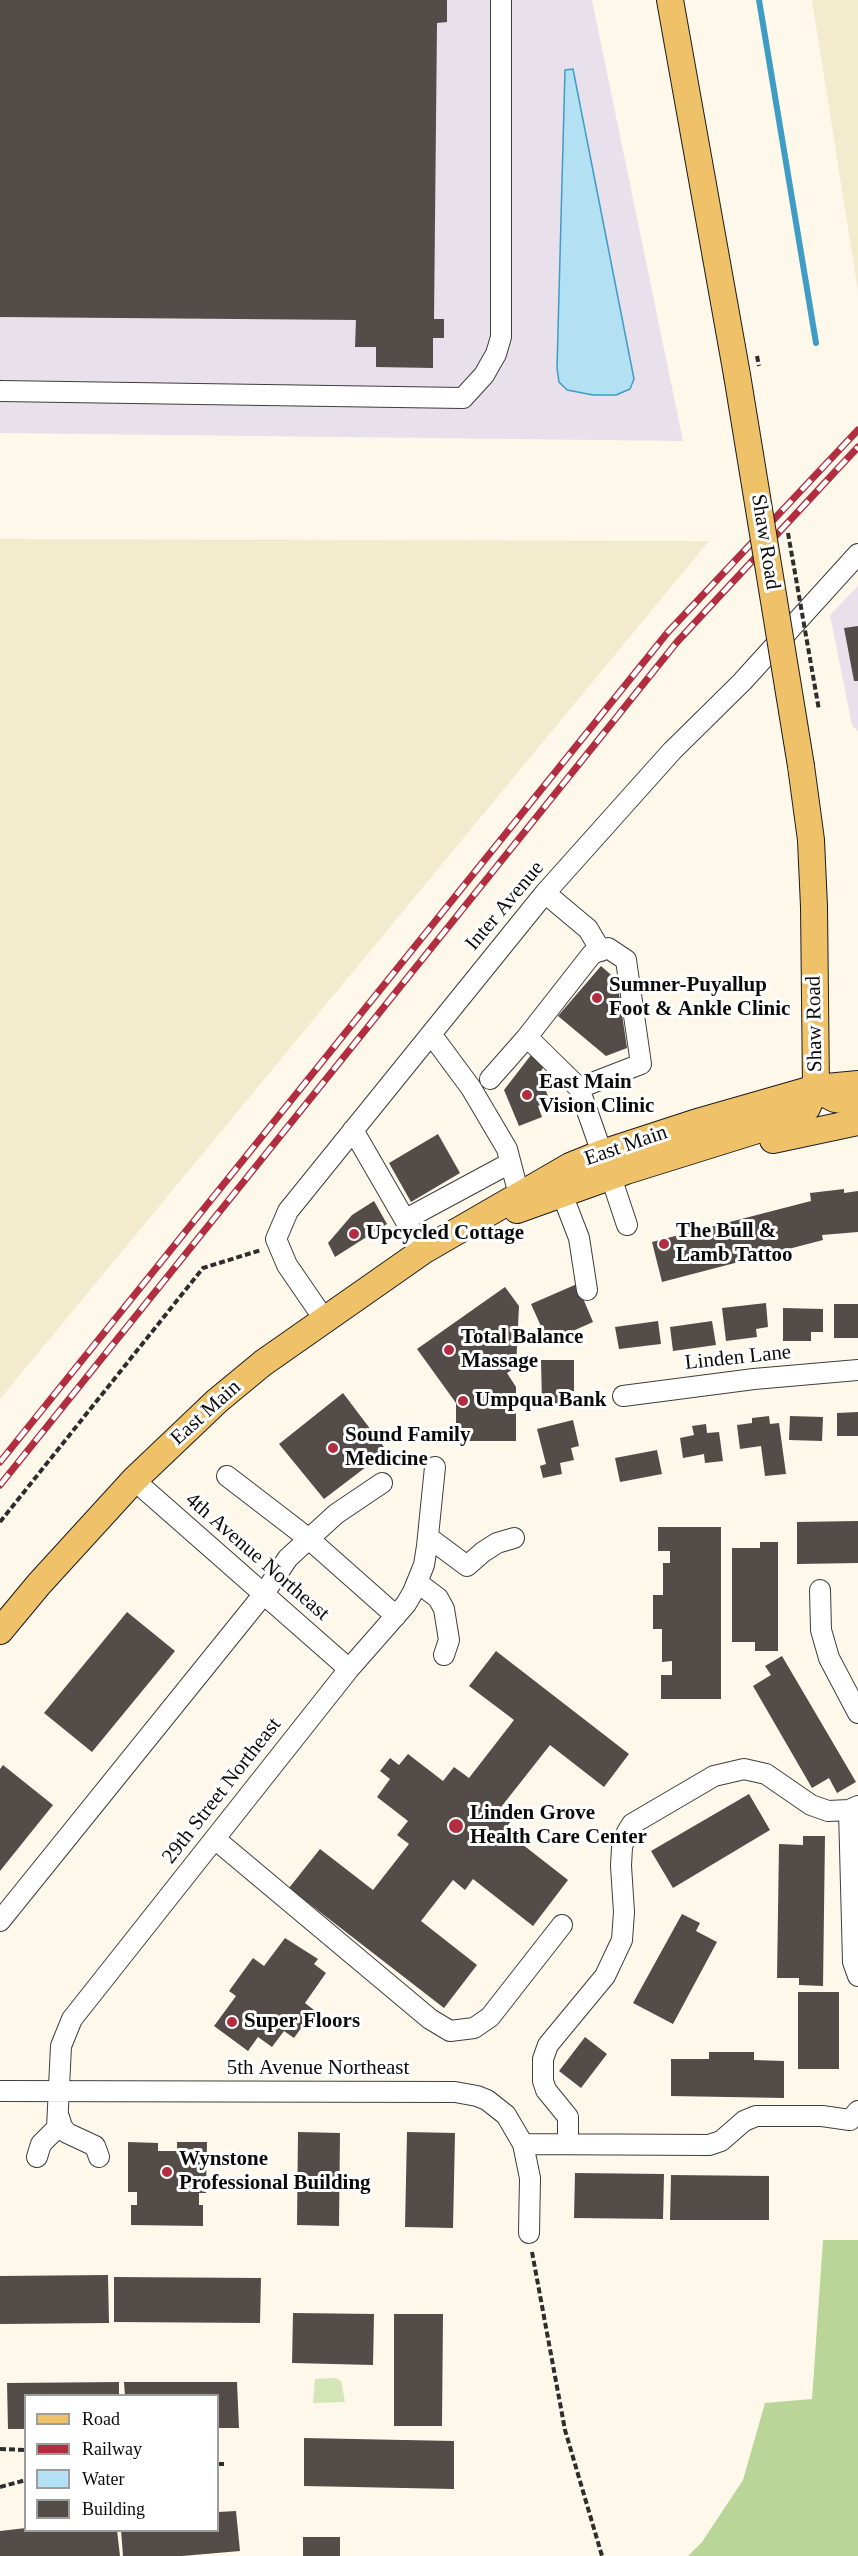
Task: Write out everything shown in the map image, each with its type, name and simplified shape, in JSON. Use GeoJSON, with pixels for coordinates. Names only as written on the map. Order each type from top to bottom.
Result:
{"type":"FeatureCollection","features":[{"type":"Feature","properties":{"kind":"main road","name":"Shaw Road"},"geometry":{"type":"LineString","coordinates":[[670,0],[737,375],[801,766],[812,862],[816,1088]]}},
{"type":"Feature","properties":{"kind":"main road","name":"East Main"},"geometry":{"type":"LineString","coordinates":[[0,1631],[39,1584],[135,1480],[217,1401],[324,1319],[423,1251],[570,1166],[602,1153],[715,1116],[816,1088],[858,1084]]}},
{"type":"Feature","properties":{"kind":"main road","name":"East Main"},"geometry":{"type":"LineString","coordinates":[[449,1236],[619,1174],[796,1118],[807,1108],[816,1088]]}},
{"type":"Feature","properties":{"kind":"main road"},"geometry":{"type":"LineString","coordinates":[[816,1088],[825,1095],[858,1103]]}},
{"type":"Feature","properties":{"kind":"main road","name":"East Main"},"geometry":{"type":"LineString","coordinates":[[619,1174],[714,1150],[858,1122]]}},
{"type":"Feature","properties":{"kind":"street"},"geometry":{"type":"LineString","coordinates":[[0,391],[463,398],[484,375],[496,354],[501,337],[501,0]]}},
{"type":"Feature","properties":{"kind":"street","name":"Inter Avenue"},"geometry":{"type":"LineString","coordinates":[[278,1244],[276,1239],[288,1211],[545,892],[672,751],[742,682],[858,554]]}},
{"type":"Feature","properties":{"kind":"street"},"geometry":{"type":"LineString","coordinates":[[545,892],[588,929],[601,951]]}},
{"type":"Feature","properties":{"kind":"street"},"geometry":{"type":"LineString","coordinates":[[490,1079],[527,1037],[592,954],[608,948],[626,960],[641,1064],[579,1088]]}},
{"type":"Feature","properties":{"kind":"street"},"geometry":{"type":"LineString","coordinates":[[431,1034],[471,1088],[507,1149],[519,1196]]}},
{"type":"Feature","properties":{"kind":"street"},"geometry":{"type":"LineString","coordinates":[[527,1037],[579,1088],[602,1153]]}},
{"type":"Feature","properties":{"kind":"street"},"geometry":{"type":"LineString","coordinates":[[353,1130],[423,1251]]}},
{"type":"Feature","properties":{"kind":"street"},"geometry":{"type":"LineString","coordinates":[[406,1220],[510,1163]]}},
{"type":"Feature","properties":{"kind":"street"},"geometry":{"type":"LineString","coordinates":[[619,1174],[627,1225]]}},
{"type":"Feature","properties":{"kind":"street"},"geometry":{"type":"LineString","coordinates":[[561,1194],[579,1238],[587,1290]]}},
{"type":"Feature","properties":{"kind":"street"},"geometry":{"type":"LineString","coordinates":[[278,1244],[287,1264],[324,1319]]}},
{"type":"Feature","properties":{"kind":"street","name":"Linden Lane"},"geometry":{"type":"LineString","coordinates":[[623,1396],[754,1379],[858,1370]]}},
{"type":"Feature","properties":{"kind":"street","name":"29th Street Northeast"},"geometry":{"type":"LineString","coordinates":[[59,2117],[61,2046],[72,2019],[349,1669],[406,1604],[418,1582],[429,1530],[435,1467]]}},
{"type":"Feature","properties":{"kind":"street"},"geometry":{"type":"LineString","coordinates":[[226,1476],[309,1539],[396,1616]]}},
{"type":"Feature","properties":{"kind":"street","name":"4th Avenue Northeast"},"geometry":{"type":"LineString","coordinates":[[135,1480],[349,1669]]}},
{"type":"Feature","properties":{"kind":"street"},"geometry":{"type":"LineString","coordinates":[[0,1921],[263,1595],[288,1558],[336,1514],[382,1483]]}},
{"type":"Feature","properties":{"kind":"street"},"geometry":{"type":"LineString","coordinates":[[429,1530],[467,1566],[497,1543],[514,1538]]}},
{"type":"Feature","properties":{"kind":"street"},"geometry":{"type":"LineString","coordinates":[[418,1582],[438,1598],[444,1609],[449,1640],[444,1655]]}},
{"type":"Feature","properties":{"kind":"street"},"geometry":{"type":"LineString","coordinates":[[820,1590],[821,1630],[829,1658],[858,1713]]}},
{"type":"Feature","properties":{"kind":"street"},"geometry":{"type":"LineString","coordinates":[[568,2144],[568,2117],[546,2090],[543,2081],[543,2059],[549,2045],[605,1976],[622,1940],[624,1920],[621,1866],[622,1847],[627,1832],[632,1824],[714,1776],[744,1769],[766,1774],[811,1805],[828,1811],[854,1808],[853,1962],[858,1976]]}},
{"type":"Feature","properties":{"kind":"street"},"geometry":{"type":"LineString","coordinates":[[214,1839],[430,2019],[450,2031],[474,2028],[490,2018],[562,1925]]}},
{"type":"Feature","properties":{"kind":"street","name":"5th Avenue Northeast"},"geometry":{"type":"LineString","coordinates":[[0,2091],[455,2092],[477,2096],[506,2115],[524,2144],[530,2178],[529,2233]]}},
{"type":"Feature","properties":{"kind":"street"},"geometry":{"type":"LineString","coordinates":[[524,2144],[709,2145],[721,2141],[744,2121],[756,2116],[822,2116],[850,2120],[858,2111]]}},
{"type":"Feature","properties":{"kind":"street"},"geometry":{"type":"LineString","coordinates":[[37,2157],[41,2144],[57,2128],[59,2117]]}},
{"type":"Feature","properties":{"kind":"street"},"geometry":{"type":"LineString","coordinates":[[59,2117],[67,2133],[94,2146],[98,2150],[99,2157]]}},
{"type":"Feature","properties":{"kind":"path"},"geometry":{"type":"LineString","coordinates":[[0,1522],[203,1268],[278,1244]]}},
{"type":"Feature","properties":{"kind":"path"},"geometry":{"type":"LineString","coordinates":[[529,2233],[565,2430],[602,2556]]}},
{"type":"Feature","properties":{"kind":"path"},"geometry":{"type":"LineString","coordinates":[[0,2448],[24,2450]]}},
{"type":"Feature","properties":{"kind":"path"},"geometry":{"type":"LineString","coordinates":[[219,2464],[226,2464]]}},
{"type":"Feature","properties":{"kind":"path"},"geometry":{"type":"LineString","coordinates":[[0,2487],[24,2481]]}},
{"type":"Feature","properties":{"kind":"shaded area"},"geometry":{"type":"Polygon","coordinates":[[[0,0],[592,0],[683,441],[0,433],[0,0]]]}},
{"type":"Feature","properties":{"kind":"shaded area"},"geometry":{"type":"Polygon","coordinates":[[[812,0],[858,0],[858,291],[812,0]]]}},
{"type":"Feature","properties":{"kind":"shaded area"},"geometry":{"type":"Polygon","coordinates":[[[0,539],[709,541],[0,1399],[0,539]]]}},
{"type":"Feature","properties":{"kind":"shaded area"},"geometry":{"type":"Polygon","coordinates":[[[858,586],[858,732],[852,725],[830,615],[858,586]]]}},
{"type":"Feature","properties":{"kind":"green space"},"geometry":{"type":"Polygon","coordinates":[[[823,2240],[858,2240],[858,2556],[688,2556],[702,2542],[743,2480],[765,2403],[812,2399],[823,2240]]]}},
{"type":"Feature","properties":{"kind":"green space"},"geometry":{"type":"Polygon","coordinates":[[[336,2378],[341,2381],[345,2402],[313,2403],[315,2379],[336,2378]]]}},
{"type":"Feature","properties":{"kind":"water"},"geometry":{"type":"Polygon","coordinates":[[[573,69],[634,379],[630,389],[616,395],[593,395],[567,390],[559,382],[557,368],[565,70],[573,69]]]}},
{"type":"Feature","properties":{"kind":"building"},"geometry":{"type":"Polygon","coordinates":[[[0,0],[447,0],[447,22],[437,23],[434,319],[444,319],[444,338],[433,338],[433,368],[376,367],[376,347],[355,347],[356,320],[0,317],[0,0]]]}},
{"type":"Feature","properties":{"kind":"building"},"geometry":{"type":"Polygon","coordinates":[[[858,626],[858,681],[854,681],[844,628],[858,626]]]}},
{"type":"Feature","properties":{"kind":"building","name":"Sumner-Puyallup Foot & Ankle Clinic"},"geometry":{"type":"Polygon","coordinates":[[[601,966],[617,980],[627,1048],[606,1056],[558,1016],[601,966]]]}},
{"type":"Feature","properties":{"kind":"building","name":"East Main Vision Clinic"},"geometry":{"type":"Polygon","coordinates":[[[531,1055],[545,1065],[539,1074],[550,1101],[538,1106],[542,1117],[519,1126],[504,1090],[531,1055]]]}},
{"type":"Feature","properties":{"kind":"building"},"geometry":{"type":"Polygon","coordinates":[[[438,1134],[460,1173],[411,1202],[389,1163],[438,1134]]]}},
{"type":"Feature","properties":{"kind":"building"},"geometry":{"type":"Polygon","coordinates":[[[844,1189],[844,1193],[858,1191],[858,1232],[822,1235],[823,1240],[662,1282],[652,1242],[811,1201],[810,1193],[844,1189]]]}},
{"type":"Feature","properties":{"kind":"building","name":"Upcycled Cottage"},"geometry":{"type":"Polygon","coordinates":[[[374,1201],[387,1224],[335,1257],[328,1243],[352,1215],[374,1201]]]}},
{"type":"Feature","properties":{"kind":"building"},"geometry":{"type":"Polygon","coordinates":[[[577,1284],[593,1322],[548,1342],[531,1304],[577,1284]]]}},
{"type":"Feature","properties":{"kind":"building"},"geometry":{"type":"Polygon","coordinates":[[[505,1287],[519,1306],[516,1367],[507,1373],[516,1387],[516,1441],[456,1441],[456,1403],[417,1349],[505,1287]]]}},
{"type":"Feature","properties":{"kind":"building"},"geometry":{"type":"Polygon","coordinates":[[[766,1303],[768,1327],[756,1329],[757,1337],[726,1341],[722,1308],[766,1303]]]}},
{"type":"Feature","properties":{"kind":"building"},"geometry":{"type":"Polygon","coordinates":[[[834,1304],[858,1304],[858,1338],[834,1338],[834,1304]]]}},
{"type":"Feature","properties":{"kind":"building"},"geometry":{"type":"Polygon","coordinates":[[[783,1308],[823,1309],[823,1332],[811,1332],[811,1341],[783,1341],[783,1308]]]}},
{"type":"Feature","properties":{"kind":"building"},"geometry":{"type":"Polygon","coordinates":[[[658,1321],[661,1344],[619,1349],[615,1327],[658,1321]]]}},
{"type":"Feature","properties":{"kind":"building"},"geometry":{"type":"Polygon","coordinates":[[[712,1321],[716,1345],[673,1351],[670,1327],[712,1321]]]}},
{"type":"Feature","properties":{"kind":"building"},"geometry":{"type":"Polygon","coordinates":[[[541,1360],[574,1360],[574,1391],[566,1391],[566,1403],[542,1404],[541,1360]]]}},
{"type":"Feature","properties":{"kind":"building","name":"Sound Family Medicine"},"geometry":{"type":"Polygon","coordinates":[[[343,1393],[387,1451],[324,1499],[279,1444],[343,1393]]]}},
{"type":"Feature","properties":{"kind":"building"},"geometry":{"type":"Polygon","coordinates":[[[858,1412],[858,1436],[837,1436],[837,1413],[858,1412]]]}},
{"type":"Feature","properties":{"kind":"building"},"geometry":{"type":"Polygon","coordinates":[[[769,1416],[770,1424],[779,1423],[786,1474],[765,1476],[761,1446],[740,1449],[737,1425],[752,1423],[752,1418],[769,1416]]]}},
{"type":"Feature","properties":{"kind":"building"},"geometry":{"type":"Polygon","coordinates":[[[790,1416],[823,1417],[822,1441],[789,1440],[790,1416]]]}},
{"type":"Feature","properties":{"kind":"building"},"geometry":{"type":"Polygon","coordinates":[[[573,1420],[579,1446],[571,1448],[574,1460],[560,1463],[562,1474],[543,1478],[540,1466],[546,1464],[537,1429],[573,1420]]]}},
{"type":"Feature","properties":{"kind":"building"},"geometry":{"type":"Polygon","coordinates":[[[706,1424],[707,1433],[719,1432],[723,1461],[705,1463],[704,1454],[683,1458],[680,1438],[694,1435],[692,1426],[706,1424]]]}},
{"type":"Feature","properties":{"kind":"building"},"geometry":{"type":"Polygon","coordinates":[[[657,1450],[662,1474],[620,1482],[615,1458],[657,1450]]]}},
{"type":"Feature","properties":{"kind":"building"},"geometry":{"type":"Polygon","coordinates":[[[858,1521],[858,1563],[797,1564],[797,1522],[858,1521]]]}},
{"type":"Feature","properties":{"kind":"building"},"geometry":{"type":"Polygon","coordinates":[[[658,1527],[721,1527],[721,1699],[661,1699],[661,1675],[672,1675],[672,1661],[662,1662],[662,1629],[653,1629],[653,1595],[663,1595],[663,1563],[670,1563],[670,1551],[658,1551],[658,1527]]]}},
{"type":"Feature","properties":{"kind":"building"},"geometry":{"type":"Polygon","coordinates":[[[760,1542],[778,1542],[778,1651],[755,1651],[755,1642],[732,1642],[732,1548],[760,1548],[760,1542]]]}},
{"type":"Feature","properties":{"kind":"building"},"geometry":{"type":"Polygon","coordinates":[[[127,1612],[175,1651],[92,1752],[44,1713],[127,1612]]]}},
{"type":"Feature","properties":{"kind":"building","name":"Linden Grove Health Care Center"},"geometry":{"type":"Polygon","coordinates":[[[496,1651],[629,1754],[604,1787],[550,1745],[498,1811],[511,1821],[504,1830],[568,1880],[533,1926],[473,1879],[465,1890],[453,1880],[421,1921],[477,1965],[444,2008],[289,1888],[320,1849],[373,1890],[409,1844],[397,1835],[408,1821],[377,1797],[390,1779],[380,1771],[390,1758],[399,1765],[408,1754],[443,1781],[454,1767],[469,1778],[514,1720],[469,1686],[496,1651]]]}},
{"type":"Feature","properties":{"kind":"building"},"geometry":{"type":"Polygon","coordinates":[[[782,1656],[856,1782],[837,1793],[829,1778],[812,1788],[753,1686],[771,1675],[765,1666],[782,1656]]]}},
{"type":"Feature","properties":{"kind":"building"},"geometry":{"type":"Polygon","coordinates":[[[3,1765],[53,1805],[0,1871],[0,1769],[3,1765]]]}},
{"type":"Feature","properties":{"kind":"building"},"geometry":{"type":"Polygon","coordinates":[[[749,1794],[770,1830],[673,1888],[651,1851],[749,1794]]]}},
{"type":"Feature","properties":{"kind":"building"},"geometry":{"type":"Polygon","coordinates":[[[803,1836],[825,1836],[823,1986],[799,1985],[799,1978],[777,1978],[779,1844],[803,1845],[803,1836]]]}},
{"type":"Feature","properties":{"kind":"building"},"geometry":{"type":"Polygon","coordinates":[[[682,1914],[700,1923],[696,1931],[717,1942],[673,2024],[633,2003],[682,1914]]]}},
{"type":"Feature","properties":{"kind":"building"},"geometry":{"type":"Polygon","coordinates":[[[285,1938],[318,1959],[314,1964],[326,1973],[305,2003],[314,2010],[294,2038],[284,2031],[272,2047],[258,2037],[248,2051],[214,2026],[236,1996],[229,1991],[253,1958],[264,1966],[285,1938]]]}},
{"type":"Feature","properties":{"kind":"building"},"geometry":{"type":"Polygon","coordinates":[[[798,1992],[839,1992],[839,2069],[798,2069],[798,1992]]]}},
{"type":"Feature","properties":{"kind":"building"},"geometry":{"type":"Polygon","coordinates":[[[585,2037],[607,2054],[581,2088],[559,2071],[585,2037]]]}},
{"type":"Feature","properties":{"kind":"building"},"geometry":{"type":"Polygon","coordinates":[[[709,2052],[754,2052],[754,2060],[784,2061],[784,2098],[671,2096],[671,2059],[709,2059],[709,2052]]]}},
{"type":"Feature","properties":{"kind":"building"},"geometry":{"type":"Polygon","coordinates":[[[298,2132],[340,2133],[339,2226],[297,2225],[298,2132]]]}},
{"type":"Feature","properties":{"kind":"building"},"geometry":{"type":"Polygon","coordinates":[[[407,2132],[455,2133],[453,2228],[405,2227],[407,2132]]]}},
{"type":"Feature","properties":{"kind":"building","name":"Wynstone Professional Building"},"geometry":{"type":"Polygon","coordinates":[[[128,2142],[158,2143],[158,2151],[177,2151],[177,2142],[207,2142],[206,2193],[199,2193],[199,2205],[203,2205],[203,2226],[131,2225],[131,2205],[137,2205],[137,2192],[128,2192],[128,2142]]]}},
{"type":"Feature","properties":{"kind":"building"},"geometry":{"type":"Polygon","coordinates":[[[575,2173],[664,2174],[663,2219],[574,2218],[575,2173]]]}},
{"type":"Feature","properties":{"kind":"building"},"geometry":{"type":"Polygon","coordinates":[[[671,2175],[769,2176],[769,2220],[670,2220],[671,2175]]]}},
{"type":"Feature","properties":{"kind":"building"},"geometry":{"type":"Polygon","coordinates":[[[108,2275],[109,2323],[0,2324],[0,2276],[108,2275]]]}},
{"type":"Feature","properties":{"kind":"building"},"geometry":{"type":"Polygon","coordinates":[[[114,2277],[261,2278],[260,2323],[114,2322],[114,2277]]]}},
{"type":"Feature","properties":{"kind":"building"},"geometry":{"type":"Polygon","coordinates":[[[293,2313],[374,2314],[373,2365],[292,2363],[293,2313]]]}},
{"type":"Feature","properties":{"kind":"building"},"geometry":{"type":"Polygon","coordinates":[[[394,2314],[443,2314],[442,2426],[394,2426],[394,2314]]]}},
{"type":"Feature","properties":{"kind":"building"},"geometry":{"type":"Polygon","coordinates":[[[119,2382],[119,2394],[24,2394],[24,2429],[8,2429],[7,2383],[119,2382]]]}},
{"type":"Feature","properties":{"kind":"building"},"geometry":{"type":"Polygon","coordinates":[[[124,2382],[237,2382],[239,2428],[219,2428],[219,2394],[125,2394],[124,2382]]]}},
{"type":"Feature","properties":{"kind":"building"},"geometry":{"type":"Polygon","coordinates":[[[304,2438],[454,2441],[454,2489],[304,2486],[304,2438]]]}},
{"type":"Feature","properties":{"kind":"building"},"geometry":{"type":"Polygon","coordinates":[[[236,2511],[240,2551],[182,2556],[123,2556],[121,2532],[219,2532],[219,2512],[236,2511]]]}},
{"type":"Feature","properties":{"kind":"building"},"geometry":{"type":"Polygon","coordinates":[[[24,2528],[24,2532],[117,2532],[120,2556],[0,2556],[0,2531],[24,2528]]]}},
{"type":"Feature","properties":{"kind":"building"},"geometry":{"type":"Polygon","coordinates":[[[303,2537],[340,2537],[340,2556],[303,2556],[303,2537]]]}},
{"type":"Feature","properties":{"kind":"waterway"},"geometry":{"type":"LineString","coordinates":[[759,0],[816,343]]}},
{"type":"Feature","properties":{"kind":"railway"},"geometry":{"type":"LineString","coordinates":[[0,1462],[668,632],[858,430]]}},
{"type":"Feature","properties":{"kind":"railway"},"geometry":{"type":"LineString","coordinates":[[0,1485],[677,642],[858,447]]}},
{"type":"Feature","properties":{"kind":"place","name":"Sumner-Puyallup Foot & Ankle Clinic"},"geometry":{"type":"Point","coordinates":[597,998]}},
{"type":"Feature","properties":{"kind":"place","name":"East Main Vision Clinic"},"geometry":{"type":"Point","coordinates":[527,1095]}},
{"type":"Feature","properties":{"kind":"place","name":"Upcycled Cottage"},"geometry":{"type":"Point","coordinates":[354,1234]}},
{"type":"Feature","properties":{"kind":"place","name":"The Bull & Lamb Tattoo"},"geometry":{"type":"Point","coordinates":[664,1244]}},
{"type":"Feature","properties":{"kind":"place","name":"Total Balance Massage"},"geometry":{"type":"Point","coordinates":[449,1350]}},
{"type":"Feature","properties":{"kind":"place","name":"Umpqua Bank"},"geometry":{"type":"Point","coordinates":[463,1401]}},
{"type":"Feature","properties":{"kind":"place","name":"Sound Family Medicine"},"geometry":{"type":"Point","coordinates":[333,1448]}},
{"type":"Feature","properties":{"kind":"place","name":"Linden Grove Health Care Center"},"geometry":{"type":"Point","coordinates":[456,1826]}},
{"type":"Feature","properties":{"kind":"place","name":"Super Floors"},"geometry":{"type":"Point","coordinates":[232,2022]}},
{"type":"Feature","properties":{"kind":"place","name":"Wynstone Professional Building"},"geometry":{"type":"Point","coordinates":[167,2172]}}]}
